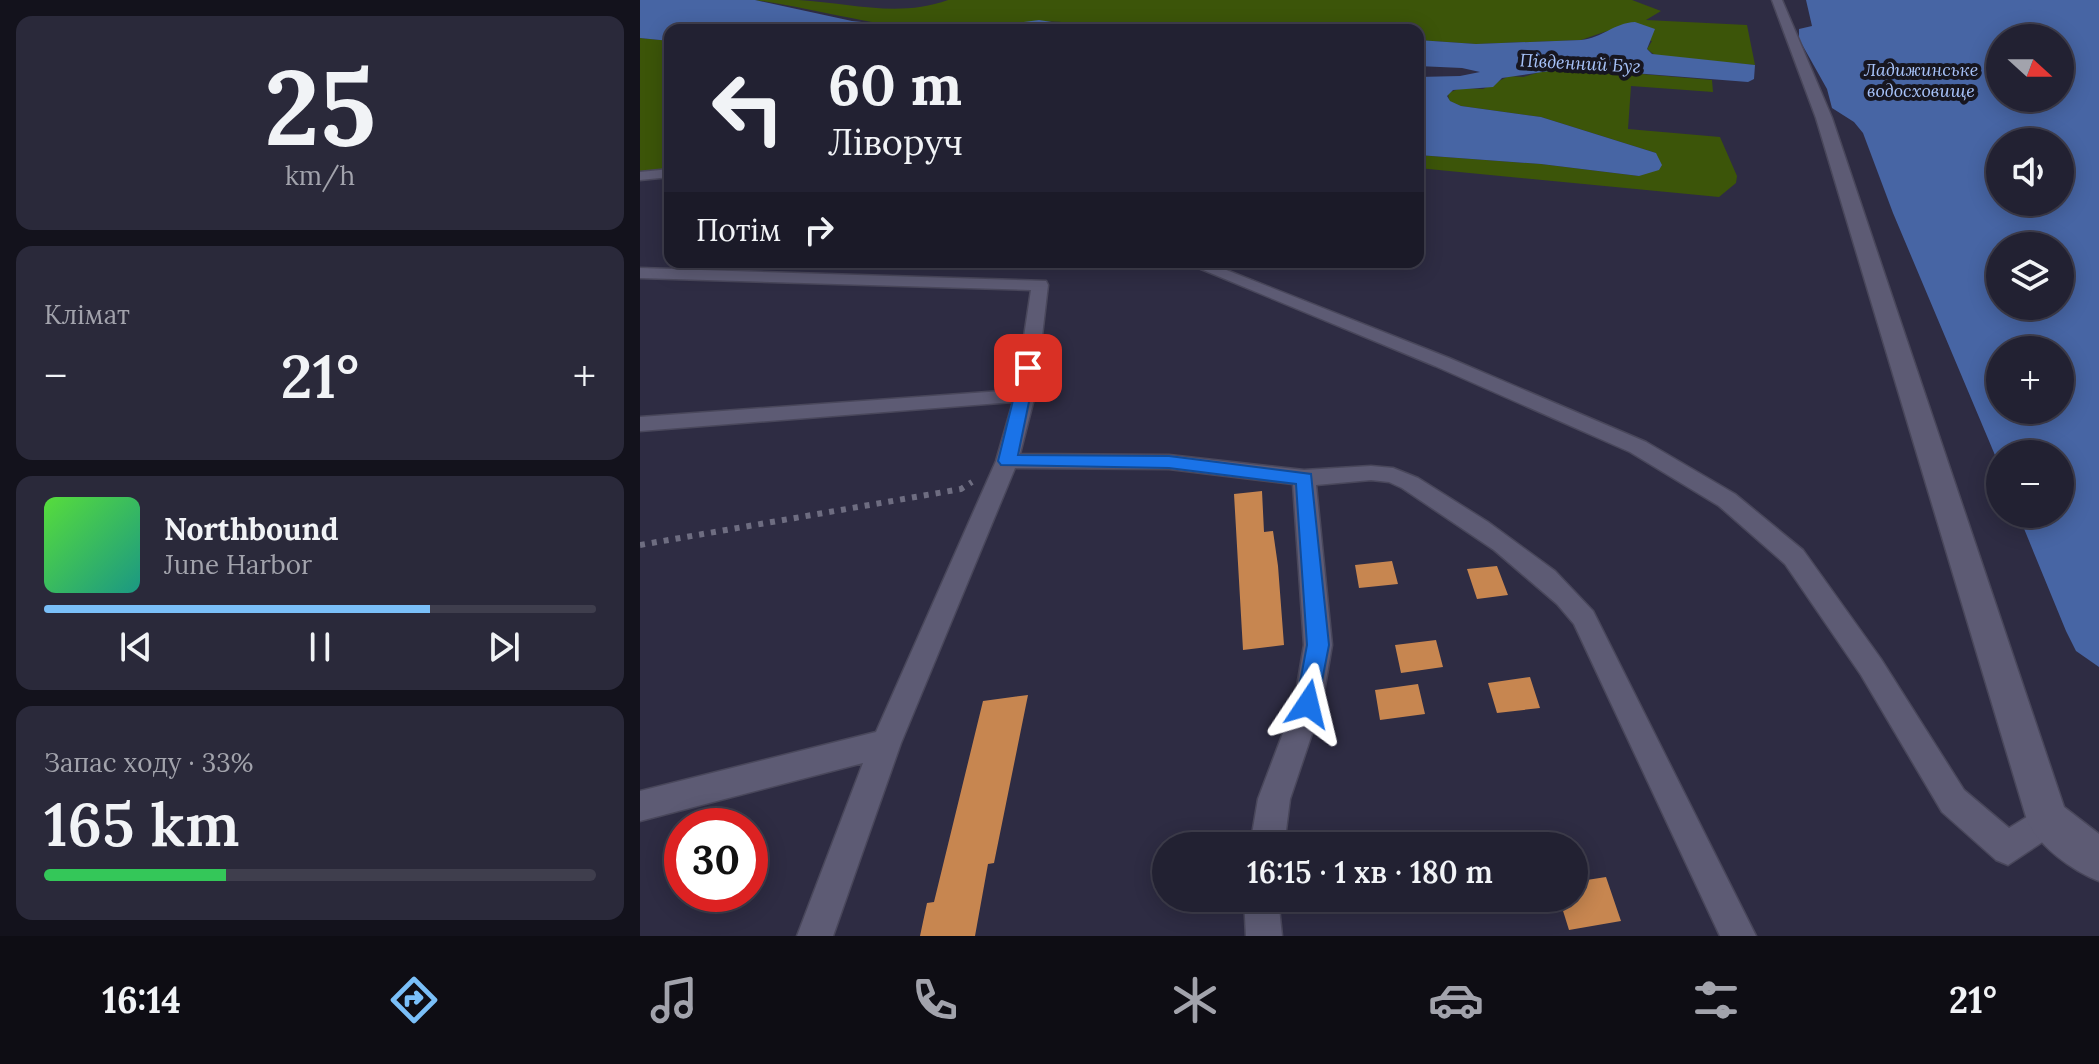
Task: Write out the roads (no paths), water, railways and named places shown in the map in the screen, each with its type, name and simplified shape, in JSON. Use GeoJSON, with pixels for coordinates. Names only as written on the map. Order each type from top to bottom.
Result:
{"type":"FeatureCollection","features":[{"type":"Feature","properties":{"kind":"street"},"geometry":{"type":"LineString","coordinates":[[1777,0],[1824,118],[2048,820],[2099,860]]}},
{"type":"Feature","properties":{"kind":"street"},"geometry":{"type":"LineString","coordinates":[[640,176],[664,174]]}},
{"type":"Feature","properties":{"kind":"street"},"geometry":{"type":"LineString","coordinates":[[1207,268],[1442,362],[1638,447],[1727,500],[1794,557],[1871,667],[1953,801],[2008,848],[2048,820]]}},
{"type":"Feature","properties":{"kind":"street"},"geometry":{"type":"LineString","coordinates":[[640,273],[1040,285],[1025,395],[1007,461],[886,743],[815,936]]}},
{"type":"Feature","properties":{"kind":"street"},"geometry":{"type":"LineString","coordinates":[[640,424],[1025,395]]}},
{"type":"Feature","properties":{"kind":"street"},"geometry":{"type":"LineString","coordinates":[[1007,461],[1169,462],[1304,478],[1371,473],[1393,475],[1410,483],[1540,570],[1563,591],[1584,618],[1738,936]]}},
{"type":"Feature","properties":{"kind":"street"},"geometry":{"type":"LineString","coordinates":[[1269,832],[1274,799],[1308,704],[1318,645],[1304,478]]}},
{"type":"Feature","properties":{"kind":"street"},"geometry":{"type":"LineString","coordinates":[[640,806],[886,743]]}},
{"type":"Feature","properties":{"kind":"street"},"geometry":{"type":"LineString","coordinates":[[1262,912],[1264,936]]}},
{"type":"Feature","properties":{"kind":"water"},"geometry":{"type":"Polygon","coordinates":[[[640,0],[755,0],[852,21],[882,24],[664,24],[664,40],[640,38],[640,0]]]}},
{"type":"Feature","properties":{"kind":"water","name":"Ладижинське водосховище"},"geometry":{"type":"Polygon","coordinates":[[[1806,0],[2099,0],[2099,667],[2076,651],[2024,528],[2074,528],[2074,440],[1989,440],[1893,213],[1863,133],[1854,122],[1832,108],[1827,89],[1799,39],[1799,29],[1812,26],[1806,0]]]}},
{"type":"Feature","properties":{"kind":"water"},"geometry":{"type":"Polygon","coordinates":[[[1039,20],[1064,24],[1009,24],[1039,20]]]}},
{"type":"Feature","properties":{"kind":"water","name":"Південний Буг"},"geometry":{"type":"Polygon","coordinates":[[[1635,22],[1655,29],[1647,49],[1652,54],[1755,65],[1754,79],[1748,82],[1570,68],[1502,78],[1493,87],[1453,90],[1447,96],[1461,106],[1541,117],[1656,153],[1662,165],[1659,170],[1639,176],[1541,164],[1424,155],[1424,77],[1480,72],[1424,66],[1424,40],[1476,44],[1581,40],[1635,22]]]}}]}
